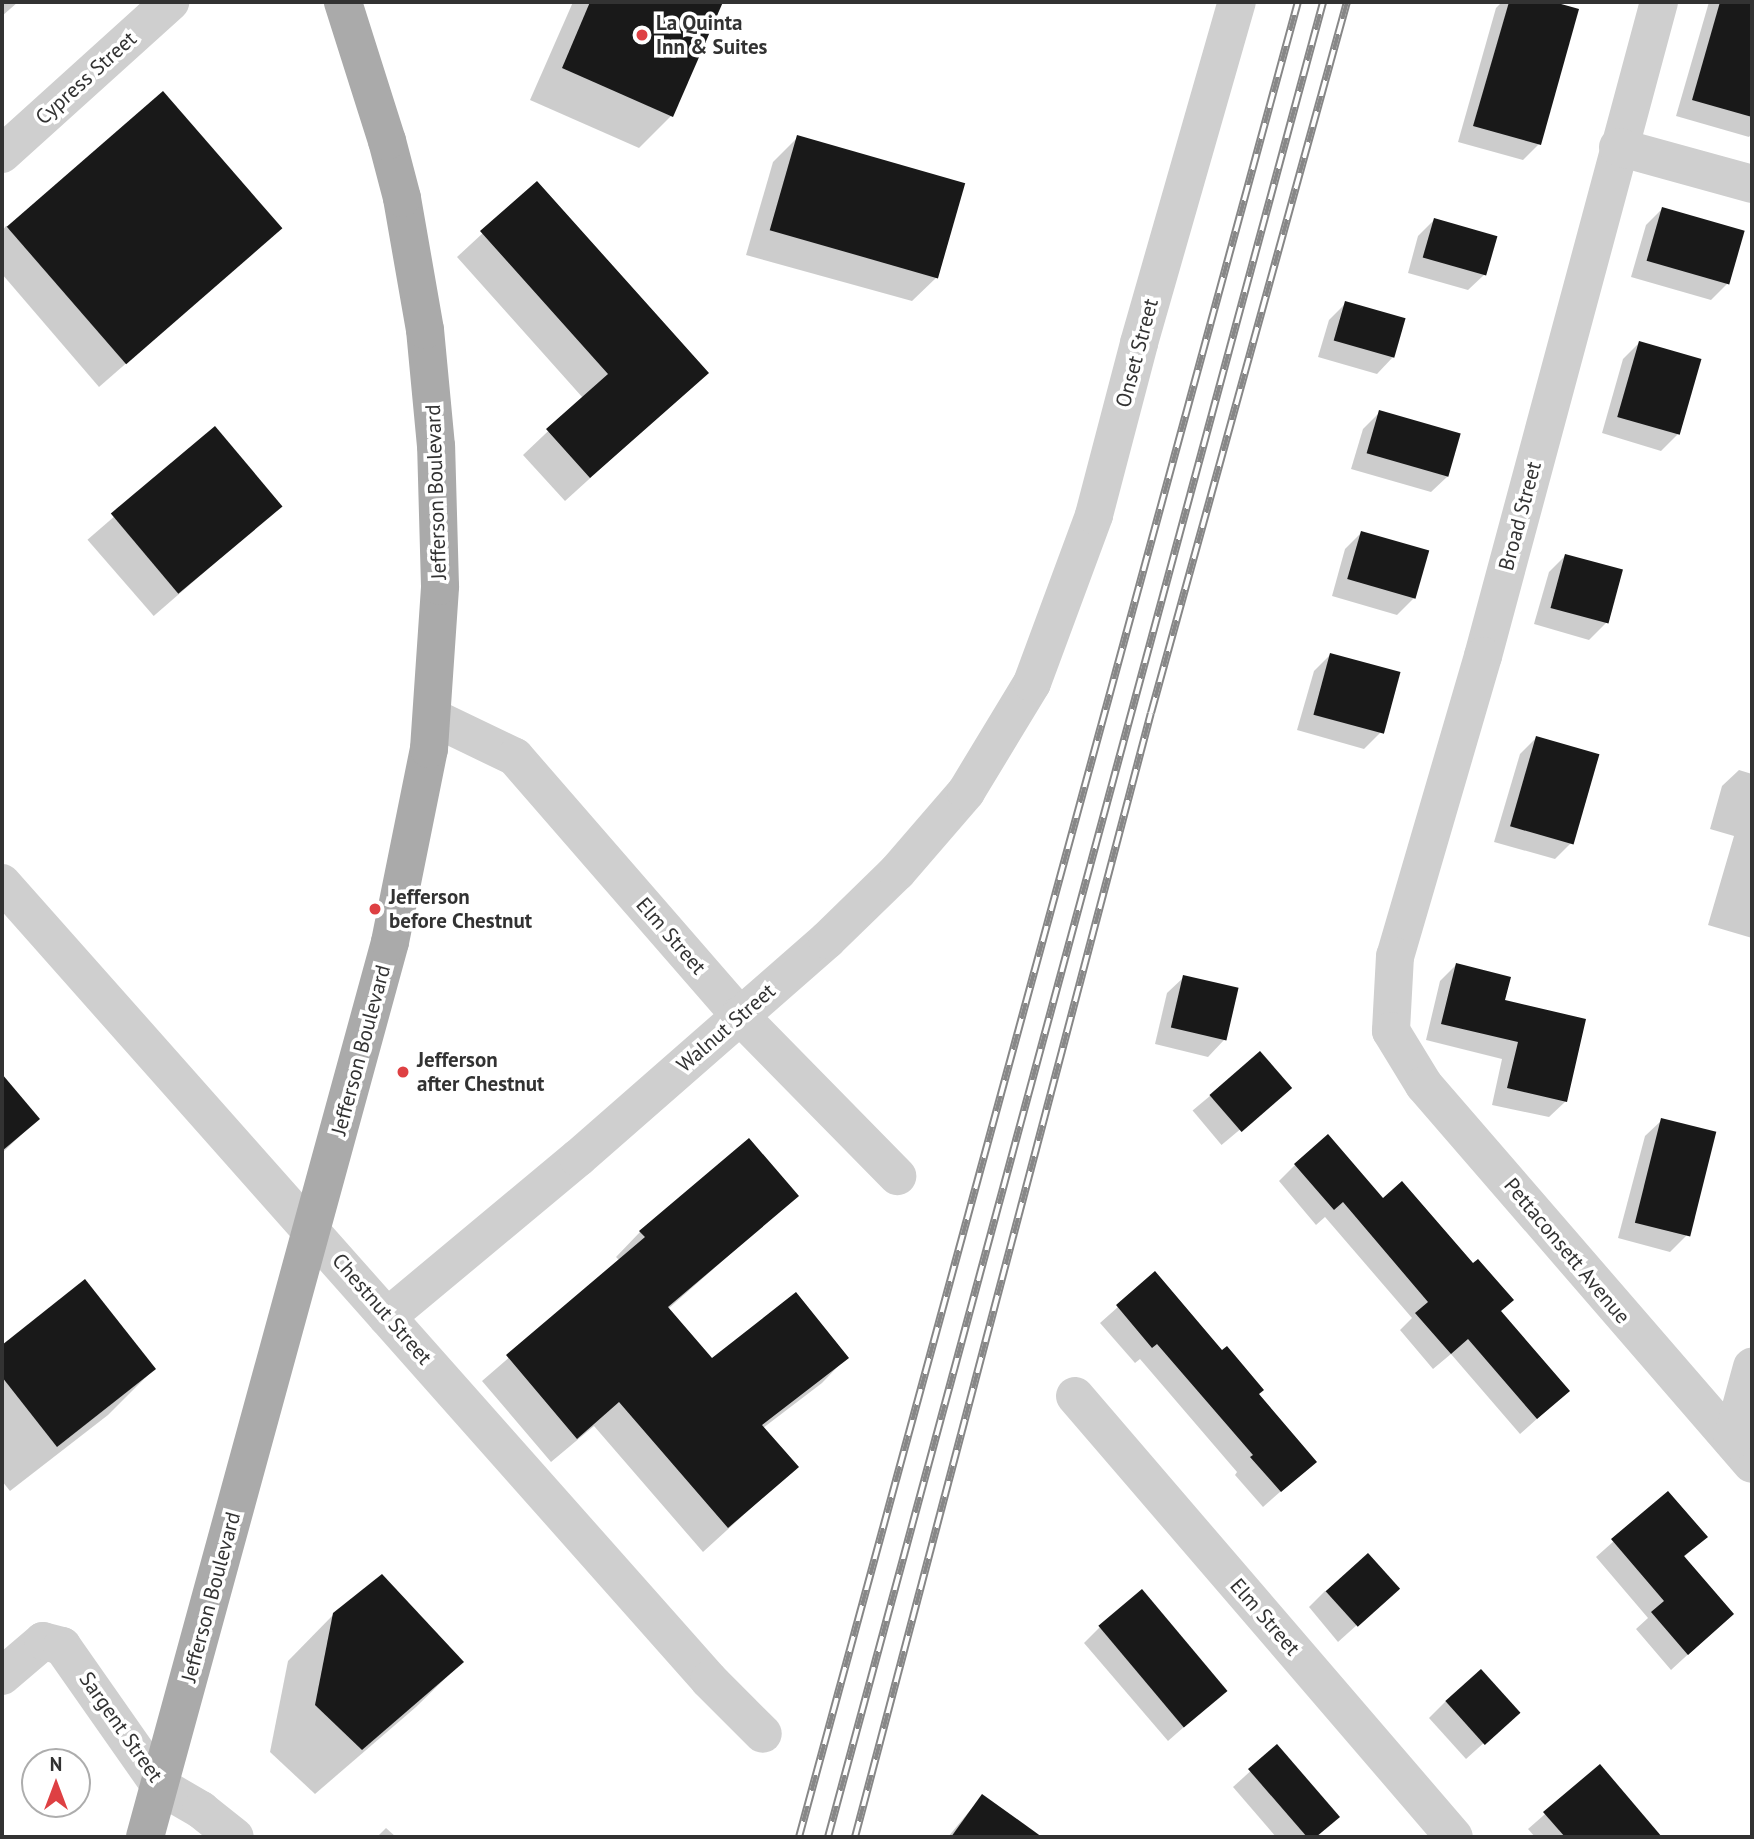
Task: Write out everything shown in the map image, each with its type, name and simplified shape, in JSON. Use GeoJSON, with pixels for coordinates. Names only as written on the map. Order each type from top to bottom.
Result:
{"type":"FeatureCollection","features":[{"type":"Feature","properties":{"kind":"main road","name":"Jefferson Boulevard"},"geometry":{"type":"LineString","coordinates":[[145,1837],[390,942],[420,806],[432,717],[440,586],[439,510],[425,330],[399,187],[343,2]]}},
{"type":"Feature","properties":{"kind":"street","name":"Cypress Street"},"geometry":{"type":"LineString","coordinates":[[2,154],[170,2]]}},
{"type":"Feature","properties":{"kind":"street","name":"Onset Street"},"geometry":{"type":"LineString","coordinates":[[1021,698],[1037,672],[1094,515],[1139,343],[1237,2]]}},
{"type":"Feature","properties":{"kind":"street","name":"Broad Street"},"geometry":{"type":"LineString","coordinates":[[1391,1031],[1395,956],[1483,656],[1659,2]]}},
{"type":"Feature","properties":{"kind":"street"},"geometry":{"type":"LineString","coordinates":[[1618,147],[1752,184]]}},
{"type":"Feature","properties":{"kind":"street","name":"Walnut Street"},"geometry":{"type":"LineString","coordinates":[[387,1317],[578,1158],[827,940],[939,826],[966,792],[1021,698]]}},
{"type":"Feature","properties":{"kind":"street","name":"Elm Street"},"geometry":{"type":"LineString","coordinates":[[432,717],[515,757],[739,1015],[897,1176]]}},
{"type":"Feature","properties":{"kind":"street","name":"Chestnut Street"},"geometry":{"type":"LineString","coordinates":[[2,883],[709,1680],[763,1734]]}},
{"type":"Feature","properties":{"kind":"street","name":"Pettaconsett Avenue"},"geometry":{"type":"LineString","coordinates":[[1391,1031],[1424,1085],[1742,1452]]}},
{"type":"Feature","properties":{"kind":"street"},"geometry":{"type":"LineString","coordinates":[[1742,1452],[1752,1367]]}},
{"type":"Feature","properties":{"kind":"street","name":"Elm Street"},"geometry":{"type":"LineString","coordinates":[[1075,1396],[1454,1837]]}},
{"type":"Feature","properties":{"kind":"street","name":"Sargent Street"},"geometry":{"type":"LineString","coordinates":[[2,1676],[43,1641],[62,1646],[160,1786],[201,1810],[235,1837]]}},
{"type":"Feature","properties":{"kind":"building","name":"La Quinta Inn & Suites"},"geometry":{"type":"Polygon","coordinates":[[[590,2],[723,2],[673,117],[562,68],[590,2]]]}},
{"type":"Feature","properties":{"kind":"building"},"geometry":{"type":"Polygon","coordinates":[[[1509,2],[1554,2],[1579,9],[1541,145],[1473,126],[1509,2]]]}},
{"type":"Feature","properties":{"kind":"building"},"geometry":{"type":"Polygon","coordinates":[[[1720,2],[1752,2],[1752,117],[1692,100],[1720,2]]]}},
{"type":"Feature","properties":{"kind":"building"},"geometry":{"type":"Polygon","coordinates":[[[163,91],[282,228],[126,364],[7,227],[163,91]]]}},
{"type":"Feature","properties":{"kind":"building"},"geometry":{"type":"Polygon","coordinates":[[[797,135],[965,183],[938,278],[770,230],[797,135]]]}},
{"type":"Feature","properties":{"kind":"building"},"geometry":{"type":"Polygon","coordinates":[[[537,181],[709,373],[590,478],[546,429],[608,374],[480,231],[537,181]]]}},
{"type":"Feature","properties":{"kind":"building"},"geometry":{"type":"Polygon","coordinates":[[[1662,207],[1745,231],[1729,285],[1647,261],[1662,207]]]}},
{"type":"Feature","properties":{"kind":"building"},"geometry":{"type":"Polygon","coordinates":[[[1434,218],[1497,236],[1486,276],[1423,257],[1434,218]]]}},
{"type":"Feature","properties":{"kind":"building"},"geometry":{"type":"Polygon","coordinates":[[[1345,301],[1406,318],[1394,358],[1334,340],[1345,301]]]}},
{"type":"Feature","properties":{"kind":"building"},"geometry":{"type":"Polygon","coordinates":[[[1639,341],[1701,359],[1680,435],[1617,417],[1639,341]]]}},
{"type":"Feature","properties":{"kind":"building"},"geometry":{"type":"Polygon","coordinates":[[[1379,410],[1461,433],[1448,477],[1367,453],[1379,410]]]}},
{"type":"Feature","properties":{"kind":"building"},"geometry":{"type":"Polygon","coordinates":[[[215,426],[282,506],[178,594],[111,513],[215,426]]]}},
{"type":"Feature","properties":{"kind":"building"},"geometry":{"type":"Polygon","coordinates":[[[1361,531],[1429,551],[1415,599],[1347,579],[1361,531]]]}},
{"type":"Feature","properties":{"kind":"building"},"geometry":{"type":"Polygon","coordinates":[[[1565,554],[1623,570],[1608,624],[1551,608],[1565,554]]]}},
{"type":"Feature","properties":{"kind":"building"},"geometry":{"type":"Polygon","coordinates":[[[1330,653],[1401,672],[1384,734],[1313,715],[1330,653]]]}},
{"type":"Feature","properties":{"kind":"building"},"geometry":{"type":"Polygon","coordinates":[[[1536,736],[1599,754],[1574,845],[1510,826],[1536,736]]]}},
{"type":"Feature","properties":{"kind":"building"},"geometry":{"type":"Polygon","coordinates":[[[1456,963],[1511,977],[1505,1000],[1586,1019],[1567,1102],[1507,1088],[1518,1042],[1441,1024],[1456,963]]]}},
{"type":"Feature","properties":{"kind":"building"},"geometry":{"type":"Polygon","coordinates":[[[1183,975],[1239,988],[1226,1040],[1171,1028],[1183,975]]]}},
{"type":"Feature","properties":{"kind":"building"},"geometry":{"type":"Polygon","coordinates":[[[1260,1051],[1292,1088],[1242,1132],[1209,1095],[1260,1051]]]}},
{"type":"Feature","properties":{"kind":"building"},"geometry":{"type":"Polygon","coordinates":[[[2,1074],[40,1119],[2,1151],[2,1074]]]}},
{"type":"Feature","properties":{"kind":"building"},"geometry":{"type":"Polygon","coordinates":[[[1661,1118],[1716,1132],[1690,1237],[1635,1223],[1661,1118]]]}},
{"type":"Feature","properties":{"kind":"building"},"geometry":{"type":"Polygon","coordinates":[[[1328,1134],[1383,1198],[1402,1181],[1473,1263],[1478,1259],[1514,1300],[1501,1311],[1570,1391],[1537,1419],[1468,1339],[1451,1354],[1415,1313],[1428,1302],[1343,1202],[1334,1210],[1294,1164],[1328,1134]]]}},
{"type":"Feature","properties":{"kind":"building"},"geometry":{"type":"Polygon","coordinates":[[[749,1138],[799,1196],[668,1307],[712,1358],[796,1292],[849,1358],[762,1425],[799,1467],[728,1528],[619,1402],[577,1439],[506,1355],[645,1237],[639,1231],[749,1138]]]}},
{"type":"Feature","properties":{"kind":"building"},"geometry":{"type":"Polygon","coordinates":[[[1155,1271],[1222,1350],[1227,1346],[1264,1390],[1259,1394],[1317,1462],[1281,1492],[1250,1457],[1253,1455],[1157,1344],[1152,1348],[1116,1305],[1155,1271]]]}},
{"type":"Feature","properties":{"kind":"building"},"geometry":{"type":"Polygon","coordinates":[[[85,1279],[156,1369],[57,1447],[2,1377],[2,1345],[85,1279]]]}},
{"type":"Feature","properties":{"kind":"building"},"geometry":{"type":"Polygon","coordinates":[[[1668,1491],[1708,1537],[1684,1556],[1734,1614],[1688,1655],[1651,1612],[1664,1601],[1611,1539],[1668,1491]]]}},
{"type":"Feature","properties":{"kind":"building"},"geometry":{"type":"Polygon","coordinates":[[[1368,1553],[1400,1589],[1358,1627],[1326,1591],[1368,1553]]]}},
{"type":"Feature","properties":{"kind":"building"},"geometry":{"type":"Polygon","coordinates":[[[382,1574],[464,1662],[362,1750],[315,1705],[333,1613],[382,1574]]]}},
{"type":"Feature","properties":{"kind":"building"},"geometry":{"type":"Polygon","coordinates":[[[1142,1589],[1227,1691],[1184,1728],[1098,1626],[1142,1589]]]}},
{"type":"Feature","properties":{"kind":"building"},"geometry":{"type":"Polygon","coordinates":[[[1481,1669],[1520,1713],[1485,1745],[1445,1701],[1481,1669]]]}},
{"type":"Feature","properties":{"kind":"building"},"geometry":{"type":"Polygon","coordinates":[[[1277,1744],[1340,1817],[1316,1837],[1307,1837],[1248,1769],[1277,1744]]]}},
{"type":"Feature","properties":{"kind":"building"},"geometry":{"type":"Polygon","coordinates":[[[1600,1764],[1662,1837],[1565,1837],[1543,1812],[1600,1764]]]}},
{"type":"Feature","properties":{"kind":"building"},"geometry":{"type":"Polygon","coordinates":[[[982,1794],[1042,1837],[951,1837],[982,1794]]]}},
{"type":"Feature","properties":{"kind":"railway"},"geometry":{"type":"LineString","coordinates":[[799,1837],[1298,2]]}},
{"type":"Feature","properties":{"kind":"railway"},"geometry":{"type":"LineString","coordinates":[[828,1837],[1323,2]]}},
{"type":"Feature","properties":{"kind":"railway"},"geometry":{"type":"LineString","coordinates":[[855,1837],[1151,713],[1347,2]]}},
{"type":"Feature","properties":{"kind":"place","name":"La Quinta Inn & Suites"},"geometry":{"type":"Point","coordinates":[642,35]}},
{"type":"Feature","properties":{"kind":"place","name":"Jefferson before Chestnut"},"geometry":{"type":"Point","coordinates":[375,909]}},
{"type":"Feature","properties":{"kind":"place","name":"Jefferson after Chestnut"},"geometry":{"type":"Point","coordinates":[403,1072]}}]}
